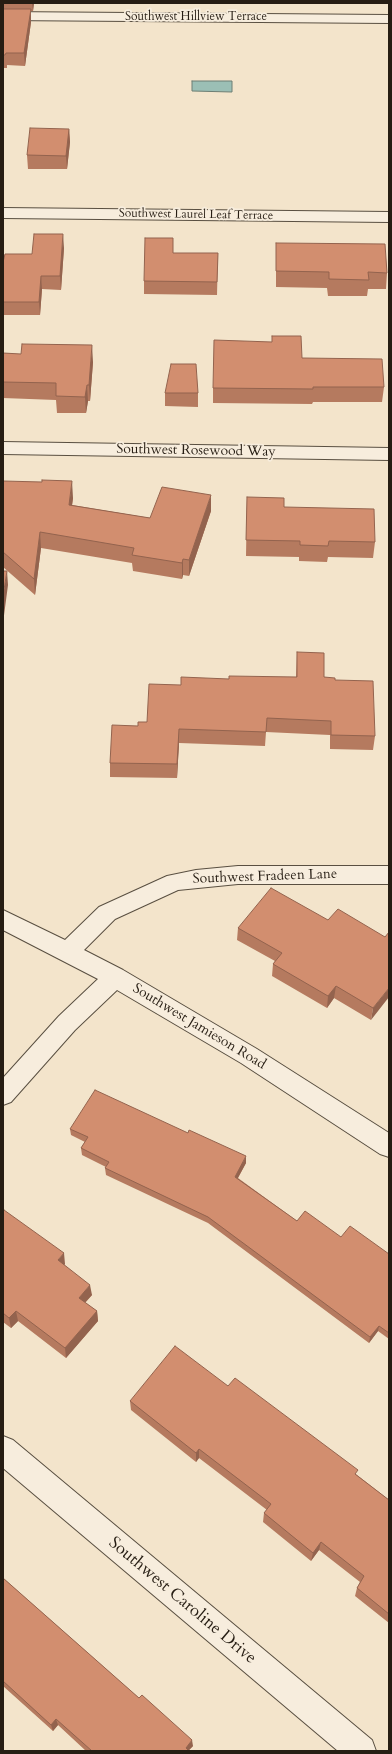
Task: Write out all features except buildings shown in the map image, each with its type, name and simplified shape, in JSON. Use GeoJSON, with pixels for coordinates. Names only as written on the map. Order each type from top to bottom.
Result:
{"type":"FeatureCollection","features":[{"type":"Feature","properties":{"kind":"street","name":"Southwest Hillview Terrace"},"geometry":{"type":"LineString","coordinates":[[3,16],[389,19]]}},
{"type":"Feature","properties":{"kind":"street","name":"Southwest Laurel Leaf Terrace"},"geometry":{"type":"LineString","coordinates":[[3,213],[389,217]]}},
{"type":"Feature","properties":{"kind":"street","name":"Southwest Rosewood Way"},"geometry":{"type":"LineString","coordinates":[[3,448],[389,454]]}},
{"type":"Feature","properties":{"kind":"street","name":"Southwest Fradeen Lane"},"geometry":{"type":"LineString","coordinates":[[68,952],[107,913],[175,882],[238,875],[389,874]]}},
{"type":"Feature","properties":{"kind":"street","name":"Southwest Jamieson Road"},"geometry":{"type":"LineString","coordinates":[[3,919],[115,976],[249,1056],[389,1146]]}},
{"type":"Feature","properties":{"kind":"street"},"geometry":{"type":"LineString","coordinates":[[3,1095],[67,1023],[115,976]]}},
{"type":"Feature","properties":{"kind":"street","name":"Southwest Caroline Drive"},"geometry":{"type":"LineString","coordinates":[[3,1450],[361,1751]]}},
{"type":"Feature","properties":{"kind":"water"},"geometry":{"type":"Polygon","coordinates":[[[192,81],[232,81],[232,92],[192,91],[192,81]]]}}]}
